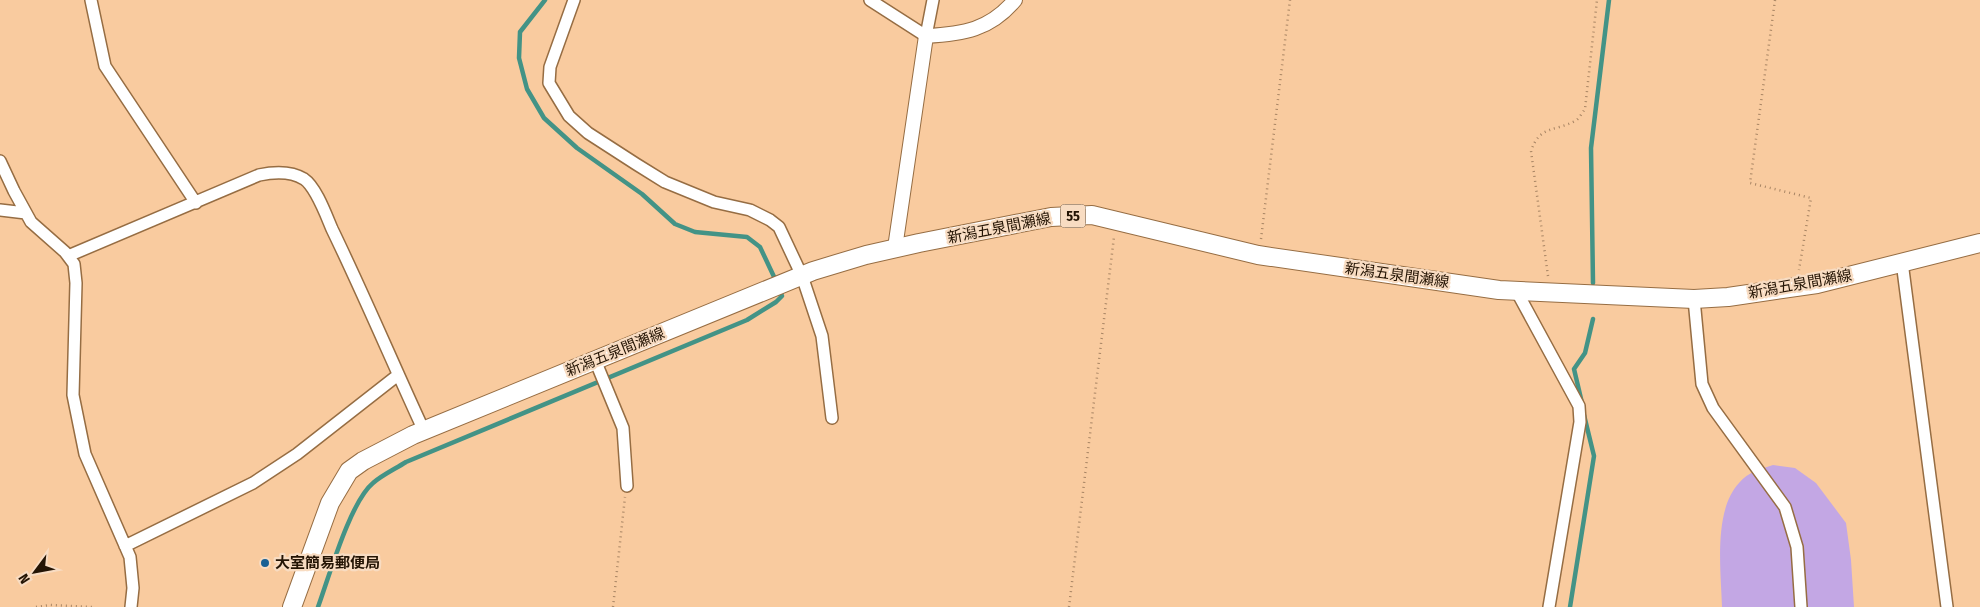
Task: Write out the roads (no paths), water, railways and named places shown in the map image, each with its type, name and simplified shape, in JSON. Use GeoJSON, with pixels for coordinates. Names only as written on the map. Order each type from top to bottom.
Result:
{"type":"FeatureCollection","features":[{"type":"Feature","properties":{"kind":"main road","name":"新潟五泉間瀬線"},"geometry":{"type":"LineString","coordinates":[[292,607],[330,503],[350,471],[363,461],[424,431],[802,276],[895,248],[1051,217],[1092,215],[1258,255],[1517,292],[1694,299],[1728,297],[1817,284],[1980,244]]}},
{"type":"Feature","properties":{"kind":"street"},"geometry":{"type":"LineString","coordinates":[[91,0],[105,66],[196,203]]}},
{"type":"Feature","properties":{"kind":"street"},"geometry":{"type":"LineString","coordinates":[[574,0],[550,67],[549,83],[569,116],[588,133],[665,182],[714,202],[750,210],[779,227],[802,276],[822,336],[832,418]]}},
{"type":"Feature","properties":{"kind":"street"},"geometry":{"type":"LineString","coordinates":[[870,0],[926,36],[956,34],[977,30],[1005,12],[1015,0]]}},
{"type":"Feature","properties":{"kind":"street"},"geometry":{"type":"LineString","coordinates":[[895,248],[933,0]]}},
{"type":"Feature","properties":{"kind":"street"},"geometry":{"type":"LineString","coordinates":[[0,161],[31,222],[68,256],[74,264],[76,282],[73,395],[85,454],[130,557],[133,588],[131,607]]}},
{"type":"Feature","properties":{"kind":"street"},"geometry":{"type":"LineString","coordinates":[[68,256],[259,175],[272,172],[304,179],[313,189],[345,255],[424,431]]}},
{"type":"Feature","properties":{"kind":"street"},"geometry":{"type":"LineString","coordinates":[[0,210],[26,213]]}},
{"type":"Feature","properties":{"kind":"street"},"geometry":{"type":"LineString","coordinates":[[1902,262],[1947,607]]}},
{"type":"Feature","properties":{"kind":"street"},"geometry":{"type":"LineString","coordinates":[[1517,292],[1579,406],[1580,422],[1548,607]]}},
{"type":"Feature","properties":{"kind":"street"},"geometry":{"type":"LineString","coordinates":[[1694,299],[1702,384],[1713,408],[1784,507],[1797,547],[1801,607]]}},
{"type":"Feature","properties":{"kind":"street"},"geometry":{"type":"LineString","coordinates":[[595,360],[623,428],[627,486]]}},
{"type":"Feature","properties":{"kind":"street"},"geometry":{"type":"LineString","coordinates":[[125,546],[253,484],[297,454],[398,375]]}},
{"type":"Feature","properties":{"kind":"waterway"},"geometry":{"type":"LineString","coordinates":[[545,0],[520,32],[519,58],[527,89],[544,118],[577,148],[642,194],[675,224],[695,232],[747,237],[760,247],[776,281]]}},
{"type":"Feature","properties":{"kind":"waterway"},"geometry":{"type":"LineString","coordinates":[[1593,283],[1591,148],[1609,0]]}},
{"type":"Feature","properties":{"kind":"waterway"},"geometry":{"type":"LineString","coordinates":[[318,607],[341,541],[356,506],[364,493],[380,477],[406,462],[747,320],[776,302],[782,296],[779,288]]}},
{"type":"Feature","properties":{"kind":"waterway"},"geometry":{"type":"LineString","coordinates":[[1582,403],[1574,369],[1585,353],[1593,319]]}},
{"type":"Feature","properties":{"kind":"waterway"},"geometry":{"type":"LineString","coordinates":[[1570,607],[1594,456],[1584,415]]}},
{"type":"Feature","properties":{"kind":"place","name":"大室簡易郵便局"},"geometry":{"type":"Point","coordinates":[265,563]}}]}
